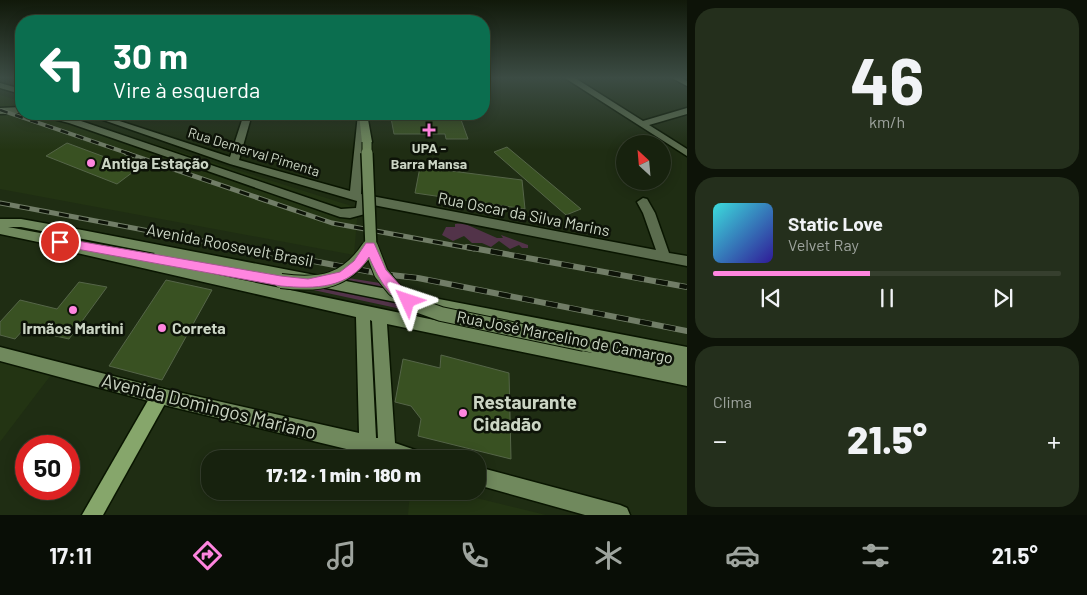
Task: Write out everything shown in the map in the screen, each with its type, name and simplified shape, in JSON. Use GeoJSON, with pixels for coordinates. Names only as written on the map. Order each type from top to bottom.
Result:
{"type":"FeatureCollection","features":[{"type":"Feature","properties":{"kind":"main road"},"geometry":{"type":"LineString","coordinates":[[92,515],[160,396]]}},
{"type":"Feature","properties":{"kind":"street"},"geometry":{"type":"LineString","coordinates":[[607,102],[687,153]]}},
{"type":"Feature","properties":{"kind":"street"},"geometry":{"type":"LineString","coordinates":[[0,111],[15,110]]}},
{"type":"Feature","properties":{"kind":"street"},"geometry":{"type":"LineString","coordinates":[[641,124],[687,111]]}},
{"type":"Feature","properties":{"kind":"street"},"geometry":{"type":"LineString","coordinates":[[68,120],[340,213],[350,214],[360,211],[362,120]]}},
{"type":"Feature","properties":{"kind":"street","name":"Rua Demerval Pimenta"},"geometry":{"type":"LineString","coordinates":[[108,120],[234,162],[359,198]]}},
{"type":"Feature","properties":{"kind":"street"},"geometry":{"type":"LineString","coordinates":[[234,162],[246,120]]}},
{"type":"Feature","properties":{"kind":"street"},"geometry":{"type":"LineString","coordinates":[[0,230],[281,281],[308,284],[344,276],[358,265],[370,246],[367,142],[363,120]]}},
{"type":"Feature","properties":{"kind":"street","name":"Rua Oscar da Silva Marins"},"geometry":{"type":"LineString","coordinates":[[359,198],[687,261]]}},
{"type":"Feature","properties":{"kind":"street"},"geometry":{"type":"LineString","coordinates":[[643,202],[649,212],[664,257]]}},
{"type":"Feature","properties":{"kind":"street","name":"Avenida Roosevelt Brasil"},"geometry":{"type":"LineString","coordinates":[[0,223],[21,223],[82,234],[687,354]]}},
{"type":"Feature","properties":{"kind":"street","name":"Rua José Marcelino de Camargo"},"geometry":{"type":"LineString","coordinates":[[60,242],[77,248],[379,317],[532,350],[687,378]]}},
{"type":"Feature","properties":{"kind":"street","name":"Rua José Marcelino de Camargo"},"geometry":{"type":"LineString","coordinates":[[370,246],[375,261],[388,282],[402,296],[416,305],[441,314],[687,368]]}},
{"type":"Feature","properties":{"kind":"street"},"geometry":{"type":"LineString","coordinates":[[363,313],[368,444]]}},
{"type":"Feature","properties":{"kind":"street"},"geometry":{"type":"LineString","coordinates":[[379,317],[387,449]]}},
{"type":"Feature","properties":{"kind":"street","name":"Avenida Domingos Mariano"},"geometry":{"type":"LineString","coordinates":[[0,354],[160,396],[390,450]]}},
{"type":"Feature","properties":{"kind":"street"},"geometry":{"type":"LineString","coordinates":[[486,478],[620,515]]}},
{"type":"Feature","properties":{"kind":"shaded area"},"geometry":{"type":"Polygon","coordinates":[[[0,102],[15,102],[15,120],[79,120],[358,208],[354,255],[0,189],[0,102]]]}},
{"type":"Feature","properties":{"kind":"shaded area"},"geometry":{"type":"Polygon","coordinates":[[[463,223],[497,238],[503,238],[501,235],[528,245],[528,248],[522,248],[519,245],[510,249],[499,241],[491,247],[482,243],[472,243],[464,236],[453,241],[442,235],[446,227],[455,227],[455,224],[463,223]]]}},
{"type":"Feature","properties":{"kind":"shaded area"},"geometry":{"type":"Polygon","coordinates":[[[348,278],[380,283],[395,298],[415,312],[304,288],[348,278]]]}},
{"type":"Feature","properties":{"kind":"shaded area"},"geometry":{"type":"Polygon","coordinates":[[[0,362],[51,375],[0,442],[0,362]]]}},
{"type":"Feature","properties":{"kind":"shaded area"},"geometry":{"type":"Polygon","coordinates":[[[409,500],[485,500],[546,515],[408,515],[409,500]]]}},
{"type":"Feature","properties":{"kind":"building","name":"UPA - Barra Mansa"},"geometry":{"type":"Polygon","coordinates":[[[391,120],[461,120],[468,139],[446,139],[445,134],[394,134],[391,120]]]}},
{"type":"Feature","properties":{"kind":"building","name":"Antiga Estação"},"geometry":{"type":"Polygon","coordinates":[[[67,143],[137,169],[117,184],[46,156],[67,143]]]}},
{"type":"Feature","properties":{"kind":"building"},"geometry":{"type":"Polygon","coordinates":[[[507,147],[581,209],[566,215],[494,152],[507,147]]]}},
{"type":"Feature","properties":{"kind":"building"},"geometry":{"type":"Polygon","coordinates":[[[420,167],[522,180],[525,209],[415,193],[420,167]]]}},
{"type":"Feature","properties":{"kind":"building","name":"Correta"},"geometry":{"type":"Polygon","coordinates":[[[166,280],[212,290],[162,380],[109,366],[166,280]]]}},
{"type":"Feature","properties":{"kind":"building"},"geometry":{"type":"Polygon","coordinates":[[[79,282],[107,287],[69,339],[24,329],[15,339],[0,335],[0,322],[20,300],[57,309],[79,282]]]}},
{"type":"Feature","properties":{"kind":"building","name":"Restaurante Cidadão"},"geometry":{"type":"Polygon","coordinates":[[[441,355],[509,373],[511,459],[486,453],[486,450],[475,450],[418,436],[421,419],[411,406],[395,402],[403,359],[440,368],[441,355]]]}},
{"type":"Feature","properties":{"kind":"railway"},"geometry":{"type":"LineString","coordinates":[[0,110],[15,115]]}},
{"type":"Feature","properties":{"kind":"railway"},"geometry":{"type":"LineString","coordinates":[[30,120],[130,154]]}},
{"type":"Feature","properties":{"kind":"railway"},"geometry":{"type":"LineString","coordinates":[[126,153],[332,223],[474,249]]}},
{"type":"Feature","properties":{"kind":"railway"},"geometry":{"type":"LineString","coordinates":[[0,203],[245,249]]}},
{"type":"Feature","properties":{"kind":"railway"},"geometry":{"type":"LineString","coordinates":[[239,247],[382,274],[418,278],[687,331]]}},
{"type":"Feature","properties":{"kind":"railway"},"geometry":{"type":"LineString","coordinates":[[467,247],[687,287]]}},
{"type":"Feature","properties":{"kind":"place","name":"UPA - Barra Mansa"},"geometry":{"type":"Point","coordinates":[429,130]}},
{"type":"Feature","properties":{"kind":"place","name":"Antiga Estação"},"geometry":{"type":"Point","coordinates":[91,163]}},
{"type":"Feature","properties":{"kind":"place","name":"Irmãos Martini"},"geometry":{"type":"Point","coordinates":[73,310]}},
{"type":"Feature","properties":{"kind":"place","name":"Correta"},"geometry":{"type":"Point","coordinates":[162,328]}},
{"type":"Feature","properties":{"kind":"place","name":"Restaurante Cidadão"},"geometry":{"type":"Point","coordinates":[463,413]}},
{"type":"Feature","properties":{"kind":"route"},"geometry":{"type":"LineString","coordinates":[[60,242],[281,281],[308,284],[344,276],[358,265],[370,246],[381,273],[394,289],[408,301]]}}]}
